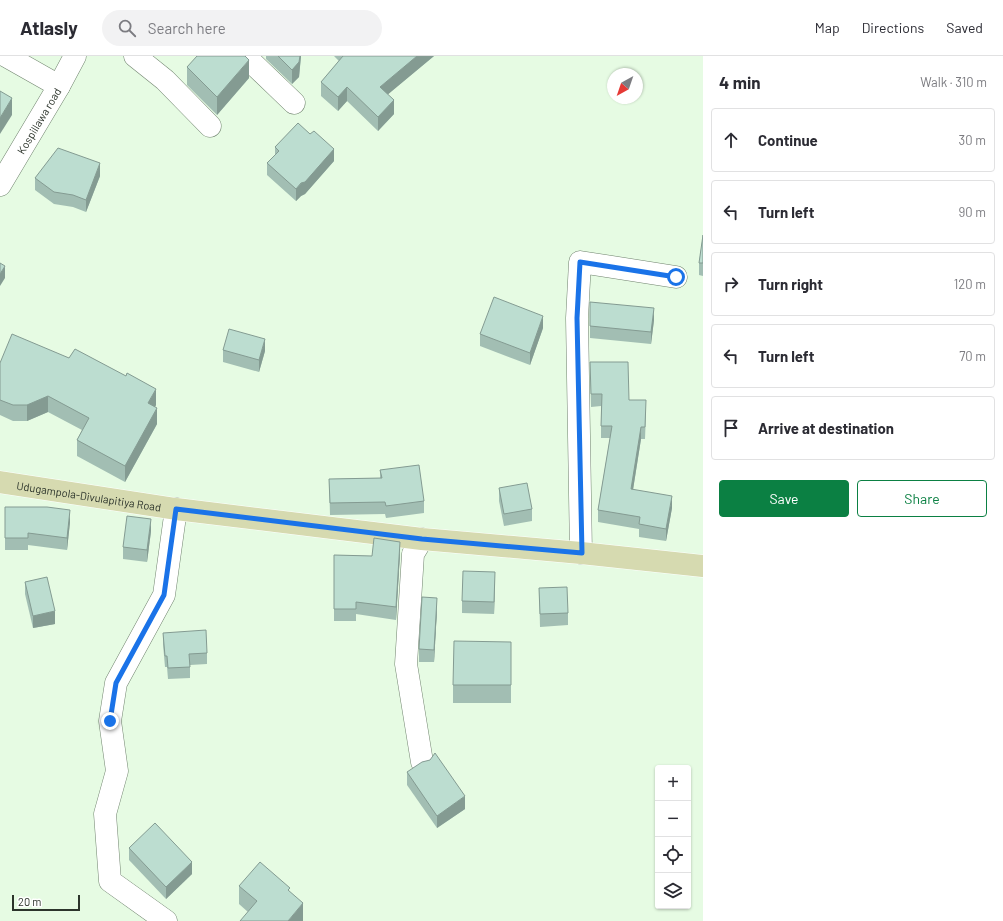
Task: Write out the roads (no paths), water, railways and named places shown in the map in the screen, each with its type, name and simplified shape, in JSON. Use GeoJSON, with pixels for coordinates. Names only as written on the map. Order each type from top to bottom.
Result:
{"type":"FeatureCollection","features":[{"type":"Feature","properties":{"kind":"main road","name":"Udugampola-Divulapitiya Road"},"geometry":{"type":"LineString","coordinates":[[0,482],[176,509],[422,539],[582,553],[703,566]]}},
{"type":"Feature","properties":{"kind":"street"},"geometry":{"type":"LineString","coordinates":[[6,56],[59,86]]}},
{"type":"Feature","properties":{"kind":"street","name":"Kospillawa road"},"geometry":{"type":"LineString","coordinates":[[0,185],[59,86],[75,56]]}},
{"type":"Feature","properties":{"kind":"street"},"geometry":{"type":"LineString","coordinates":[[135,56],[165,80],[210,126]]}},
{"type":"Feature","properties":{"kind":"street"},"geometry":{"type":"LineString","coordinates":[[245,56],[294,103]]}},
{"type":"Feature","properties":{"kind":"street"},"geometry":{"type":"LineString","coordinates":[[582,553],[577,318],[580,262],[676,277]]}},
{"type":"Feature","properties":{"kind":"street"},"geometry":{"type":"LineString","coordinates":[[166,921],[110,881],[105,814],[116,771],[110,721],[116,683],[164,595],[176,509]]}},
{"type":"Feature","properties":{"kind":"street"},"geometry":{"type":"LineString","coordinates":[[422,539],[413,554],[406,664],[422,762]]}}]}
